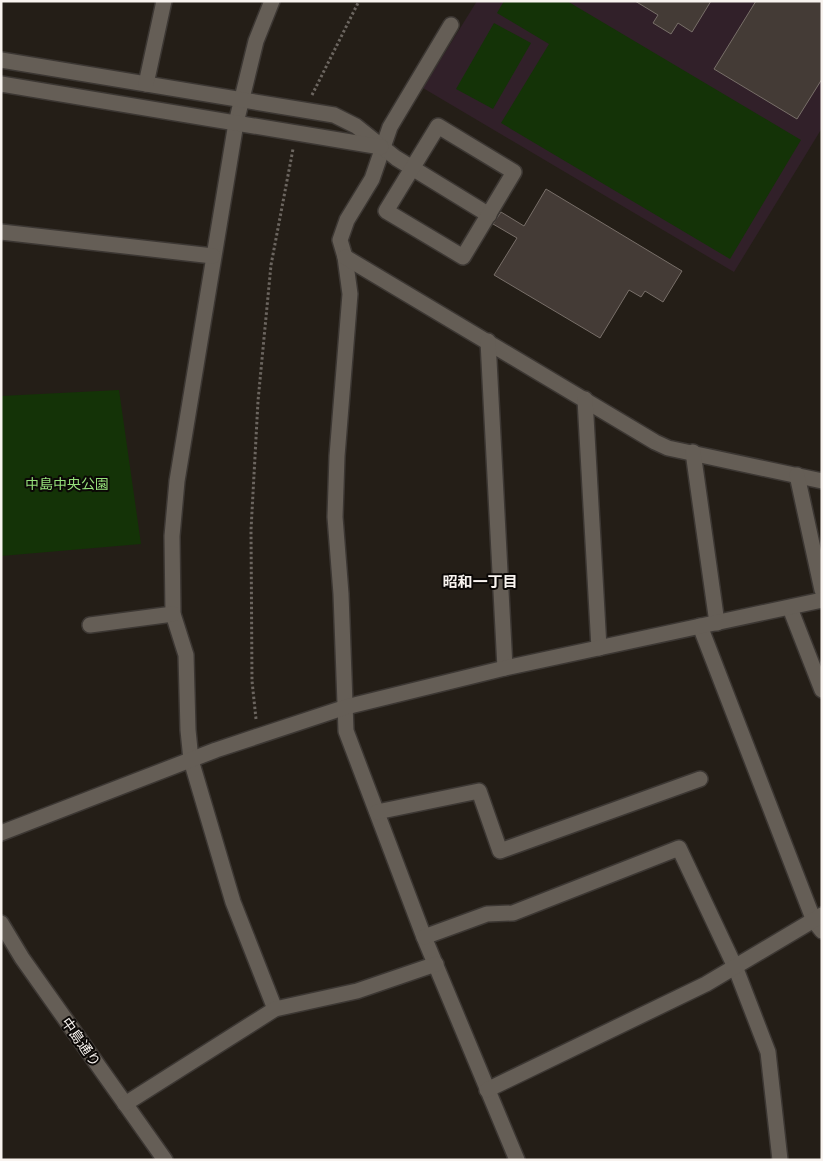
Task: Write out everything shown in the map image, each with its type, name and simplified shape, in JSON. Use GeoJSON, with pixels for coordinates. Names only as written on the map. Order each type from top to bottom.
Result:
{"type":"FeatureCollection","features":[{"type":"Feature","properties":{"kind":"street"},"geometry":{"type":"LineString","coordinates":[[146,84],[164,1]]}},
{"type":"Feature","properties":{"kind":"street"},"geometry":{"type":"LineString","coordinates":[[272,1],[256,41],[236,123],[178,481],[172,536],[173,614],[186,655],[188,730],[191,760],[234,902],[275,1008]]}},
{"type":"Feature","properties":{"kind":"street"},"geometry":{"type":"LineString","coordinates":[[451,25],[390,127],[372,179],[347,220],[340,240],[345,257],[350,294],[337,456],[335,517],[346,730],[424,936],[517,1160]]}},
{"type":"Feature","properties":{"kind":"street"},"geometry":{"type":"LineString","coordinates":[[1,60],[334,115],[356,126],[412,168],[489,215]]}},
{"type":"Feature","properties":{"kind":"street"},"geometry":{"type":"LineString","coordinates":[[1,84],[383,147]]}},
{"type":"Feature","properties":{"kind":"street"},"geometry":{"type":"LineString","coordinates":[[438,126],[514,172],[489,215],[463,257],[386,211],[438,126]]}},
{"type":"Feature","properties":{"kind":"street"},"geometry":{"type":"LineString","coordinates":[[1,232],[213,256]]}},
{"type":"Feature","properties":{"kind":"street"},"geometry":{"type":"LineString","coordinates":[[345,257],[655,442],[668,448],[822,481]]}},
{"type":"Feature","properties":{"kind":"street"},"geometry":{"type":"LineString","coordinates":[[488,341],[505,668]]}},
{"type":"Feature","properties":{"kind":"street"},"geometry":{"type":"LineString","coordinates":[[585,399],[599,648]]}},
{"type":"Feature","properties":{"kind":"street"},"geometry":{"type":"LineString","coordinates":[[693,452],[717,623]]}},
{"type":"Feature","properties":{"kind":"street"},"geometry":{"type":"LineString","coordinates":[[797,475],[822,590]]}},
{"type":"Feature","properties":{"kind":"street"},"geometry":{"type":"LineString","coordinates":[[1,833],[191,760],[346,707],[505,668],[822,600]]}},
{"type":"Feature","properties":{"kind":"street"},"geometry":{"type":"LineString","coordinates":[[790,608],[822,690]]}},
{"type":"Feature","properties":{"kind":"street"},"geometry":{"type":"LineString","coordinates":[[90,625],[173,614]]}},
{"type":"Feature","properties":{"kind":"street"},"geometry":{"type":"LineString","coordinates":[[487,1090],[736,969],[819,923],[700,626]]}},
{"type":"Feature","properties":{"kind":"street"},"geometry":{"type":"LineString","coordinates":[[377,812],[478,791],[500,851],[700,779]]}},
{"type":"Feature","properties":{"kind":"street"},"geometry":{"type":"LineString","coordinates":[[424,936],[487,914],[513,913],[679,848],[736,969],[768,1052],[780,1160]]}},
{"type":"Feature","properties":{"kind":"street","name":"中島通り"},"geometry":{"type":"LineString","coordinates":[[1,923],[22,958],[165,1160]]}},
{"type":"Feature","properties":{"kind":"street"},"geometry":{"type":"LineString","coordinates":[[125,1104],[275,1008],[357,991],[436,964]]}},
{"type":"Feature","properties":{"kind":"path"},"geometry":{"type":"LineString","coordinates":[[310,111],[313,91],[359,1]]}},
{"type":"Feature","properties":{"kind":"path"},"geometry":{"type":"LineString","coordinates":[[260,736],[252,681],[251,530],[271,265],[296,133]]}},
{"type":"Feature","properties":{"kind":"shaded area"},"geometry":{"type":"Polygon","coordinates":[[[477,1],[822,1],[822,128],[734,272],[423,88],[477,1]]]}},
{"type":"Feature","properties":{"kind":"green space"},"geometry":{"type":"Polygon","coordinates":[[[504,1],[567,1],[801,140],[730,259],[501,123],[549,44],[497,13],[504,1]]]}},
{"type":"Feature","properties":{"kind":"green space"},"geometry":{"type":"Polygon","coordinates":[[[494,23],[531,43],[493,109],[456,89],[494,23]]]}},
{"type":"Feature","properties":{"kind":"green space","name":"中島中央公園"},"geometry":{"type":"Polygon","coordinates":[[[119,390],[141,544],[1,556],[1,396],[119,390]]]}},
{"type":"Feature","properties":{"kind":"building"},"geometry":{"type":"Polygon","coordinates":[[[635,1],[711,1],[692,32],[678,23],[671,34],[653,23],[658,15],[635,1]]]}},
{"type":"Feature","properties":{"kind":"building"},"geometry":{"type":"Polygon","coordinates":[[[756,1],[822,1],[822,79],[797,119],[714,69],[756,1]]]}},
{"type":"Feature","properties":{"kind":"building"},"geometry":{"type":"Polygon","coordinates":[[[546,189],[682,271],[663,302],[645,291],[641,297],[629,290],[600,338],[494,275],[517,238],[493,224],[501,212],[524,226],[546,189]]]}},
{"type":"Feature","properties":{"kind":"district","name":"昭和一丁目"},"geometry":{"type":"Point","coordinates":[480,582]}}]}
